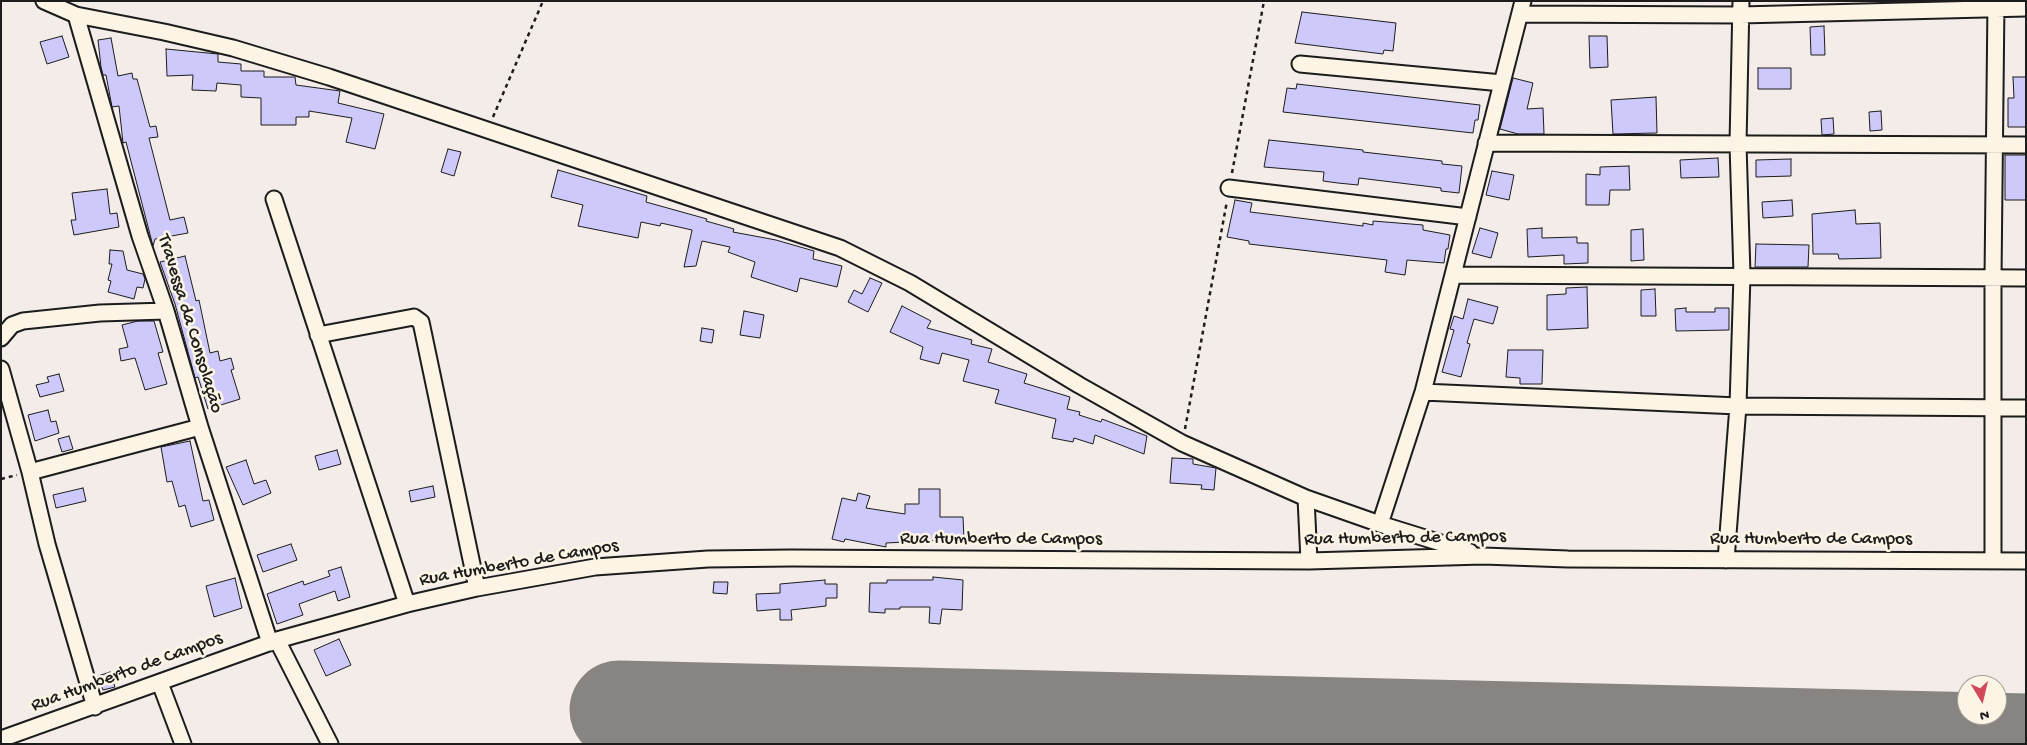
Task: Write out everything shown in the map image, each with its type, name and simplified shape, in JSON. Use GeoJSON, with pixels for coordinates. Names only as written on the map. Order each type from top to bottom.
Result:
{"type":"FeatureCollection","features":[{"type":"Feature","properties":{"kind":"street"},"geometry":{"type":"LineString","coordinates":[[44,1],[76,15],[233,48],[329,77],[840,248],[910,283],[1079,385],[1182,443],[1306,498],[1380,524],[1483,556]]}},
{"type":"Feature","properties":{"kind":"street"},"geometry":{"type":"LineString","coordinates":[[1993,560],[1992,408],[1996,5]]}},
{"type":"Feature","properties":{"kind":"street"},"geometry":{"type":"LineString","coordinates":[[1380,524],[1423,392],[1522,8],[1996,5],[2026,8]]}},
{"type":"Feature","properties":{"kind":"street"},"geometry":{"type":"LineString","coordinates":[[1726,560],[1738,406],[1742,275],[1738,144],[1740,8]]}},
{"type":"Feature","properties":{"kind":"street","name":"Travessa da Consolação"},"geometry":{"type":"LineString","coordinates":[[76,15],[140,236],[166,311],[200,427],[274,642],[330,744]]}},
{"type":"Feature","properties":{"kind":"street"},"geometry":{"type":"LineString","coordinates":[[1300,64],[1502,83]]}},
{"type":"Feature","properties":{"kind":"street"},"geometry":{"type":"LineString","coordinates":[[1486,143],[2026,145]]}},
{"type":"Feature","properties":{"kind":"street"},"geometry":{"type":"LineString","coordinates":[[1229,188],[1468,217]]}},
{"type":"Feature","properties":{"kind":"street"},"geometry":{"type":"LineString","coordinates":[[274,199],[407,604]]}},
{"type":"Feature","properties":{"kind":"street"},"geometry":{"type":"LineString","coordinates":[[1453,274],[2026,278]]}},
{"type":"Feature","properties":{"kind":"street"},"geometry":{"type":"LineString","coordinates":[[1,338],[12,325],[23,322],[100,313],[166,311]]}},
{"type":"Feature","properties":{"kind":"street"},"geometry":{"type":"LineString","coordinates":[[318,335],[414,317],[421,322],[478,588]]}},
{"type":"Feature","properties":{"kind":"street"},"geometry":{"type":"LineString","coordinates":[[1,369],[30,472],[49,553],[95,707]]}},
{"type":"Feature","properties":{"kind":"street"},"geometry":{"type":"LineString","coordinates":[[1423,392],[1738,406],[2026,408]]}},
{"type":"Feature","properties":{"kind":"street"},"geometry":{"type":"LineString","coordinates":[[30,472],[200,427]]}},
{"type":"Feature","properties":{"kind":"street"},"geometry":{"type":"LineString","coordinates":[[1306,498],[1309,561]]}},
{"type":"Feature","properties":{"kind":"street","name":"Rua Humberto de Campos"},"geometry":{"type":"LineString","coordinates":[[1,739],[274,642],[407,604],[478,588],[596,566],[708,559],[1309,561],[1483,556],[1726,560],[2026,561]]}},
{"type":"Feature","properties":{"kind":"street"},"geometry":{"type":"LineString","coordinates":[[160,683],[183,744]]}},
{"type":"Feature","properties":{"kind":"path"},"geometry":{"type":"LineString","coordinates":[[488,131],[543,1]]}},
{"type":"Feature","properties":{"kind":"path"},"geometry":{"type":"LineString","coordinates":[[1182,443],[1264,1]]}},
{"type":"Feature","properties":{"kind":"building"},"geometry":{"type":"Polygon","coordinates":[[[1302,12],[1396,23],[1393,51],[1384,50],[1383,54],[1295,43],[1302,12]]]}},
{"type":"Feature","properties":{"kind":"building"},"geometry":{"type":"Polygon","coordinates":[[[1824,26],[1825,55],[1811,55],[1810,27],[1824,26]]]}},
{"type":"Feature","properties":{"kind":"building"},"geometry":{"type":"Polygon","coordinates":[[[62,36],[69,57],[47,64],[40,42],[62,36]]]}},
{"type":"Feature","properties":{"kind":"building"},"geometry":{"type":"Polygon","coordinates":[[[1589,36],[1607,36],[1608,67],[1590,68],[1589,36]]]}},
{"type":"Feature","properties":{"kind":"building"},"geometry":{"type":"Polygon","coordinates":[[[111,38],[118,76],[132,73],[133,79],[137,79],[150,127],[156,126],[158,137],[149,138],[170,220],[184,217],[188,233],[155,239],[153,246],[126,142],[123,143],[119,106],[112,107],[106,75],[103,75],[101,67],[98,40],[111,38]]]}},
{"type":"Feature","properties":{"kind":"building"},"geometry":{"type":"Polygon","coordinates":[[[166,49],[218,54],[218,62],[241,64],[241,71],[264,71],[264,77],[295,77],[296,85],[340,91],[338,103],[384,114],[375,149],[346,142],[352,118],[309,111],[309,117],[296,117],[296,125],[261,125],[261,98],[241,97],[241,85],[217,83],[216,91],[192,90],[193,75],[167,76],[166,49]]]}},
{"type":"Feature","properties":{"kind":"building"},"geometry":{"type":"Polygon","coordinates":[[[1758,68],[1791,68],[1791,89],[1758,89],[1758,68]]]}},
{"type":"Feature","properties":{"kind":"building"},"geometry":{"type":"Polygon","coordinates":[[[2013,77],[2026,77],[2026,127],[2008,127],[2008,98],[2014,98],[2013,77]]]}},
{"type":"Feature","properties":{"kind":"building"},"geometry":{"type":"Polygon","coordinates":[[[1513,78],[1533,83],[1527,109],[1543,108],[1544,134],[1518,134],[1500,129],[1513,78]]]}},
{"type":"Feature","properties":{"kind":"building"},"geometry":{"type":"Polygon","coordinates":[[[1297,84],[1480,105],[1478,120],[1475,120],[1473,133],[1283,112],[1287,88],[1296,89],[1297,84]]]}},
{"type":"Feature","properties":{"kind":"building"},"geometry":{"type":"Polygon","coordinates":[[[1656,97],[1657,133],[1613,134],[1611,100],[1656,97]]]}},
{"type":"Feature","properties":{"kind":"building"},"geometry":{"type":"Polygon","coordinates":[[[1881,111],[1882,130],[1870,131],[1869,112],[1881,111]]]}},
{"type":"Feature","properties":{"kind":"building"},"geometry":{"type":"Polygon","coordinates":[[[1833,118],[1834,134],[1822,135],[1821,119],[1833,118]]]}},
{"type":"Feature","properties":{"kind":"building"},"geometry":{"type":"Polygon","coordinates":[[[1269,140],[1363,150],[1363,152],[1442,161],[1442,164],[1462,166],[1459,193],[1441,191],[1441,188],[1359,178],[1358,185],[1323,181],[1324,172],[1264,167],[1269,140]]]}},
{"type":"Feature","properties":{"kind":"building"},"geometry":{"type":"Polygon","coordinates":[[[448,149],[461,152],[454,176],[441,172],[448,149]]]}},
{"type":"Feature","properties":{"kind":"building"},"geometry":{"type":"Polygon","coordinates":[[[2005,155],[2026,155],[2026,200],[2005,200],[2005,155]]]}},
{"type":"Feature","properties":{"kind":"building"},"geometry":{"type":"Polygon","coordinates":[[[1718,158],[1719,177],[1681,178],[1680,160],[1718,158]]]}},
{"type":"Feature","properties":{"kind":"building"},"geometry":{"type":"Polygon","coordinates":[[[1791,159],[1791,176],[1756,177],[1756,160],[1791,159]]]}},
{"type":"Feature","properties":{"kind":"building"},"geometry":{"type":"Polygon","coordinates":[[[1629,166],[1630,190],[1610,190],[1609,205],[1586,205],[1586,174],[1600,175],[1600,167],[1629,166]]]}},
{"type":"Feature","properties":{"kind":"building"},"geometry":{"type":"Polygon","coordinates":[[[558,170],[647,196],[646,202],[707,219],[706,221],[734,229],[733,232],[776,240],[814,251],[813,259],[842,266],[837,287],[800,278],[797,292],[751,277],[755,262],[728,252],[730,247],[702,241],[696,266],[684,267],[692,230],[661,223],[660,226],[641,222],[638,238],[578,226],[583,205],[551,197],[558,170]]]}},
{"type":"Feature","properties":{"kind":"building"},"geometry":{"type":"Polygon","coordinates":[[[1492,171],[1514,175],[1509,200],[1486,195],[1492,171]]]}},
{"type":"Feature","properties":{"kind":"building"},"geometry":{"type":"Polygon","coordinates":[[[107,189],[110,214],[117,213],[119,227],[74,235],[71,220],[76,220],[72,193],[107,189]]]}},
{"type":"Feature","properties":{"kind":"building"},"geometry":{"type":"Polygon","coordinates":[[[1235,200],[1252,203],[1250,212],[1363,226],[1363,223],[1373,225],[1373,221],[1423,225],[1423,230],[1450,235],[1448,249],[1446,249],[1444,263],[1407,260],[1405,275],[1385,272],[1387,260],[1249,244],[1249,241],[1227,237],[1235,200]]]}},
{"type":"Feature","properties":{"kind":"building"},"geometry":{"type":"Polygon","coordinates":[[[1792,200],[1793,216],[1763,218],[1762,202],[1792,200]]]}},
{"type":"Feature","properties":{"kind":"building"},"geometry":{"type":"Polygon","coordinates":[[[1855,210],[1856,224],[1880,223],[1881,258],[1839,259],[1838,254],[1813,254],[1812,214],[1855,210]]]}},
{"type":"Feature","properties":{"kind":"building"},"geometry":{"type":"Polygon","coordinates":[[[1480,228],[1498,233],[1491,258],[1472,253],[1480,228]]]}},
{"type":"Feature","properties":{"kind":"building"},"geometry":{"type":"Polygon","coordinates":[[[1542,228],[1542,238],[1577,237],[1577,243],[1588,243],[1588,263],[1564,264],[1564,255],[1528,257],[1527,229],[1542,228]]]}},
{"type":"Feature","properties":{"kind":"building"},"geometry":{"type":"Polygon","coordinates":[[[1643,229],[1644,260],[1631,261],[1631,230],[1643,229]]]}},
{"type":"Feature","properties":{"kind":"building"},"geometry":{"type":"Polygon","coordinates":[[[1756,244],[1809,245],[1808,267],[1755,267],[1756,244]]]}},
{"type":"Feature","properties":{"kind":"building"},"geometry":{"type":"Polygon","coordinates":[[[110,250],[123,251],[127,270],[143,274],[145,279],[143,288],[137,287],[134,299],[108,292],[111,281],[108,280],[112,264],[109,264],[110,250]]]}},
{"type":"Feature","properties":{"kind":"building"},"geometry":{"type":"Polygon","coordinates":[[[185,256],[196,301],[199,300],[210,353],[218,351],[220,361],[231,358],[234,369],[231,370],[240,399],[208,409],[198,377],[195,378],[175,304],[160,262],[185,256]]]}},
{"type":"Feature","properties":{"kind":"building"},"geometry":{"type":"Polygon","coordinates":[[[870,278],[882,283],[868,312],[848,302],[854,290],[862,294],[870,278]]]}},
{"type":"Feature","properties":{"kind":"building"},"geometry":{"type":"Polygon","coordinates":[[[1587,287],[1588,328],[1547,330],[1547,295],[1566,294],[1566,288],[1587,287]]]}},
{"type":"Feature","properties":{"kind":"building"},"geometry":{"type":"Polygon","coordinates":[[[1655,289],[1656,316],[1641,316],[1641,290],[1655,289]]]}},
{"type":"Feature","properties":{"kind":"building"},"geometry":{"type":"Polygon","coordinates":[[[1468,299],[1498,307],[1493,324],[1474,319],[1467,343],[1470,344],[1461,377],[1442,372],[1454,330],[1450,329],[1454,316],[1463,319],[1468,299]]]}},
{"type":"Feature","properties":{"kind":"building"},"geometry":{"type":"Polygon","coordinates":[[[902,306],[931,321],[927,328],[972,340],[971,344],[992,349],[988,362],[1027,374],[1024,383],[1070,397],[1067,409],[1080,412],[1079,415],[1101,422],[1102,419],[1147,436],[1144,454],[1095,435],[1093,444],[1074,438],[1073,442],[1052,438],[1056,419],[995,403],[999,390],[963,381],[969,360],[942,353],[939,364],[920,359],[923,347],[890,332],[902,306]]]}},
{"type":"Feature","properties":{"kind":"building"},"geometry":{"type":"Polygon","coordinates":[[[1686,308],[1686,312],[1715,312],[1715,308],[1729,308],[1729,330],[1676,331],[1675,309],[1686,308]]]}},
{"type":"Feature","properties":{"kind":"building"},"geometry":{"type":"Polygon","coordinates":[[[744,311],[764,315],[760,338],[740,335],[744,311]]]}},
{"type":"Feature","properties":{"kind":"building"},"geometry":{"type":"Polygon","coordinates":[[[138,321],[154,321],[163,352],[158,353],[167,384],[145,390],[135,358],[121,361],[119,349],[128,347],[122,325],[138,321]]]}},
{"type":"Feature","properties":{"kind":"building"},"geometry":{"type":"Polygon","coordinates":[[[702,328],[714,330],[712,343],[700,341],[702,328]]]}},
{"type":"Feature","properties":{"kind":"building"},"geometry":{"type":"Polygon","coordinates":[[[1508,350],[1543,350],[1542,384],[1520,384],[1520,378],[1506,377],[1508,350]]]}},
{"type":"Feature","properties":{"kind":"building"},"geometry":{"type":"Polygon","coordinates":[[[59,374],[64,391],[40,397],[36,385],[49,382],[47,377],[59,374]]]}},
{"type":"Feature","properties":{"kind":"building"},"geometry":{"type":"Polygon","coordinates":[[[48,410],[51,422],[56,421],[59,433],[35,441],[28,415],[48,410]]]}},
{"type":"Feature","properties":{"kind":"building"},"geometry":{"type":"Polygon","coordinates":[[[69,436],[73,449],[62,452],[58,439],[69,436]]]}},
{"type":"Feature","properties":{"kind":"building"},"geometry":{"type":"Polygon","coordinates":[[[190,441],[203,501],[209,500],[214,520],[191,527],[185,505],[179,507],[172,481],[167,482],[161,447],[190,441]]]}},
{"type":"Feature","properties":{"kind":"building"},"geometry":{"type":"Polygon","coordinates":[[[337,450],[341,464],[319,470],[315,456],[337,450]]]}},
{"type":"Feature","properties":{"kind":"building"},"geometry":{"type":"Polygon","coordinates":[[[1172,458],[1193,459],[1193,464],[1216,468],[1214,490],[1201,489],[1202,485],[1170,483],[1172,458]]]}},
{"type":"Feature","properties":{"kind":"building"},"geometry":{"type":"Polygon","coordinates":[[[246,460],[254,484],[266,480],[271,493],[243,505],[226,467],[246,460]]]}},
{"type":"Feature","properties":{"kind":"building"},"geometry":{"type":"Polygon","coordinates":[[[433,486],[435,497],[411,502],[409,491],[433,486]]]}},
{"type":"Feature","properties":{"kind":"building"},"geometry":{"type":"Polygon","coordinates":[[[83,488],[86,501],[56,508],[53,495],[83,488]]]}},
{"type":"Feature","properties":{"kind":"building"},"geometry":{"type":"Polygon","coordinates":[[[919,489],[940,489],[940,517],[963,517],[964,539],[886,543],[886,547],[845,539],[844,542],[832,539],[842,498],[856,501],[858,493],[870,496],[866,508],[905,514],[905,504],[919,504],[919,489]]]}},
{"type":"Feature","properties":{"kind":"building"},"geometry":{"type":"Polygon","coordinates":[[[291,544],[297,560],[263,572],[257,555],[291,544]]]}},
{"type":"Feature","properties":{"kind":"building"},"geometry":{"type":"Polygon","coordinates":[[[341,567],[350,597],[338,601],[335,591],[299,604],[303,615],[277,624],[267,594],[303,581],[304,585],[330,576],[328,571],[341,567]]]}},
{"type":"Feature","properties":{"kind":"building"},"geometry":{"type":"Polygon","coordinates":[[[933,577],[963,580],[962,610],[942,609],[940,624],[929,623],[930,607],[900,607],[900,609],[885,609],[885,613],[869,612],[870,583],[887,583],[887,580],[933,580],[933,577]]]}},
{"type":"Feature","properties":{"kind":"building"},"geometry":{"type":"Polygon","coordinates":[[[235,578],[242,608],[214,617],[206,586],[235,578]]]}},
{"type":"Feature","properties":{"kind":"building"},"geometry":{"type":"Polygon","coordinates":[[[825,580],[825,584],[837,584],[837,598],[826,598],[826,606],[791,610],[792,620],[780,620],[780,609],[757,611],[756,594],[780,593],[780,584],[825,580]]]}},
{"type":"Feature","properties":{"kind":"building"},"geometry":{"type":"Polygon","coordinates":[[[714,582],[728,582],[727,594],[713,593],[714,582]]]}},
{"type":"Feature","properties":{"kind":"building"},"geometry":{"type":"Polygon","coordinates":[[[339,639],[351,665],[326,676],[314,650],[339,639]]]}},
{"type":"Feature","properties":{"kind":"building"},"geometry":{"type":"Polygon","coordinates":[[[110,672],[115,687],[103,690],[98,676],[110,672]]]}},
{"type":"Feature","properties":{"kind":"runway"},"geometry":{"type":"LineString","coordinates":[[619,710],[2026,743]]}}]}
